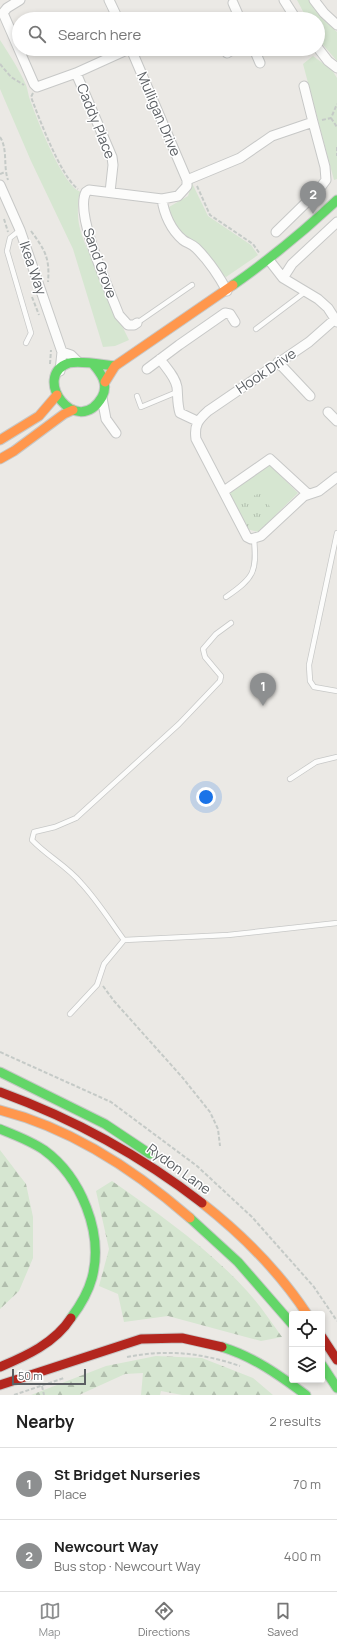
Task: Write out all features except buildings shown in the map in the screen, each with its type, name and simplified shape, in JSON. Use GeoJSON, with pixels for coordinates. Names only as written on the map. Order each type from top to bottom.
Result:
{"type":"FeatureCollection","features":[{"type":"Feature","properties":{"kind":"main road"},"geometry":{"type":"LineString","coordinates":[[105,382],[115,366],[227,290],[265,258],[311,225],[337,200]]}},
{"type":"Feature","properties":{"kind":"main road"},"geometry":{"type":"LineString","coordinates":[[73,410],[60,402],[57,395],[55,382],[60,371],[68,364],[78,361],[115,366]]}},
{"type":"Feature","properties":{"kind":"main road"},"geometry":{"type":"LineString","coordinates":[[0,459],[14,451],[64,414],[73,410],[89,409],[97,405],[105,390],[105,382],[102,375],[93,364]]}},
{"type":"Feature","properties":{"kind":"main road"},"geometry":{"type":"LineString","coordinates":[[0,440],[44,412],[57,395]]}},
{"type":"Feature","properties":{"kind":"main road"},"geometry":{"type":"LineString","coordinates":[[0,1072],[105,1124],[145,1149],[178,1182]]}},
{"type":"Feature","properties":{"kind":"main road","name":"Rydon Lane"},"geometry":{"type":"LineString","coordinates":[[0,1092],[44,1108],[113,1142],[178,1182],[252,1246],[283,1278],[305,1311]]}},
{"type":"Feature","properties":{"kind":"main road"},"geometry":{"type":"LineString","coordinates":[[0,1110],[34,1120],[86,1144],[130,1172],[212,1237],[244,1268],[289,1320]]}},
{"type":"Feature","properties":{"kind":"main road"},"geometry":{"type":"LineString","coordinates":[[0,1129],[44,1150],[58,1163],[78,1189],[93,1225],[96,1240],[94,1265],[90,1284],[74,1316],[58,1335],[42,1347],[0,1367]]}},
{"type":"Feature","properties":{"kind":"main road"},"geometry":{"type":"LineString","coordinates":[[0,1384],[141,1340],[182,1338],[211,1343],[242,1353],[273,1370],[306,1395]]}},
{"type":"Feature","properties":{"kind":"main road"},"geometry":{"type":"LineString","coordinates":[[325,1342],[337,1360]]}},
{"type":"Feature","properties":{"kind":"main road"},"geometry":{"type":"LineString","coordinates":[[325,1370],[337,1388]]}},
{"type":"Feature","properties":{"kind":"street"},"geometry":{"type":"LineString","coordinates":[[12,34],[3,13],[7,8],[20,0]]}},
{"type":"Feature","properties":{"kind":"street"},"geometry":{"type":"LineString","coordinates":[[109,0],[115,12]]}},
{"type":"Feature","properties":{"kind":"street"},"geometry":{"type":"LineString","coordinates":[[284,0],[292,12]]}},
{"type":"Feature","properties":{"kind":"street"},"geometry":{"type":"LineString","coordinates":[[314,0],[323,12]]}},
{"type":"Feature","properties":{"kind":"street"},"geometry":{"type":"LineString","coordinates":[[234,1],[238,12]]}},
{"type":"Feature","properties":{"kind":"street"},"geometry":{"type":"LineString","coordinates":[[325,14],[337,25]]}},
{"type":"Feature","properties":{"kind":"street"},"geometry":{"type":"LineString","coordinates":[[22,56],[34,84],[37,87],[76,73],[114,56]]}},
{"type":"Feature","properties":{"kind":"street","name":"Mulligan Drive"},"geometry":{"type":"LineString","coordinates":[[133,56],[191,178]]}},
{"type":"Feature","properties":{"kind":"street"},"geometry":{"type":"LineString","coordinates":[[257,56],[260,63]]}},
{"type":"Feature","properties":{"kind":"street"},"geometry":{"type":"LineString","coordinates":[[324,56],[337,68]]}},
{"type":"Feature","properties":{"kind":"street","name":"Caddy Place"},"geometry":{"type":"LineString","coordinates":[[76,73],[112,157],[114,165],[110,192]]}},
{"type":"Feature","properties":{"kind":"street"},"geometry":{"type":"LineString","coordinates":[[276,232],[317,192],[326,180],[325,167],[304,86]]}},
{"type":"Feature","properties":{"kind":"street"},"geometry":{"type":"LineString","coordinates":[[89,190],[162,199],[178,196],[187,186],[191,178],[240,158],[272,136],[313,122]]}},
{"type":"Feature","properties":{"kind":"street","name":"Ikea Way"},"geometry":{"type":"LineString","coordinates":[[0,185],[20,230],[61,350],[60,371]]}},
{"type":"Feature","properties":{"kind":"street","name":"Sand Grove"},"geometry":{"type":"LineString","coordinates":[[89,190],[85,194],[84,204],[86,224],[91,241],[119,315],[128,325],[134,325],[137,323]]}},
{"type":"Feature","properties":{"kind":"street"},"geometry":{"type":"LineString","coordinates":[[162,199],[164,211],[168,221],[181,238],[196,248],[227,290]]}},
{"type":"Feature","properties":{"kind":"street"},"geometry":{"type":"LineString","coordinates":[[282,278],[292,264],[337,222]]}},
{"type":"Feature","properties":{"kind":"street"},"geometry":{"type":"LineString","coordinates":[[265,258],[282,278],[306,291],[328,308],[336,320]]}},
{"type":"Feature","properties":{"kind":"street"},"geometry":{"type":"LineString","coordinates":[[147,369],[225,313],[230,314],[235,322]]}},
{"type":"Feature","properties":{"kind":"street","name":"Hook Drive"},"geometry":{"type":"LineString","coordinates":[[197,421],[278,362],[309,342],[336,320]]}},
{"type":"Feature","properties":{"kind":"street"},"geometry":{"type":"LineString","coordinates":[[61,350],[71,355],[78,361]]}},
{"type":"Feature","properties":{"kind":"street"},"geometry":{"type":"LineString","coordinates":[[160,359],[173,377],[180,413],[197,421],[196,439],[251,538],[258,538],[264,534],[308,494],[319,491],[337,477]]}},
{"type":"Feature","properties":{"kind":"street"},"geometry":{"type":"LineString","coordinates":[[278,362],[310,396]]}},
{"type":"Feature","properties":{"kind":"street"},"geometry":{"type":"LineString","coordinates":[[102,398],[106,419]]}},
{"type":"Feature","properties":{"kind":"street"},"geometry":{"type":"LineString","coordinates":[[89,409],[106,419],[116,433]]}},
{"type":"Feature","properties":{"kind":"street"},"geometry":{"type":"LineString","coordinates":[[328,412],[337,421]]}},
{"type":"Feature","properties":{"kind":"street"},"geometry":{"type":"LineString","coordinates":[[224,491],[270,459],[273,460],[308,494]]}},
{"type":"Feature","properties":{"kind":"lane"},"geometry":{"type":"LineString","coordinates":[[20,230],[10,238],[8,251],[31,333],[26,343]]}},
{"type":"Feature","properties":{"kind":"lane"},"geometry":{"type":"LineString","coordinates":[[137,323],[192,285]]}},
{"type":"Feature","properties":{"kind":"lane"},"geometry":{"type":"LineString","coordinates":[[256,329],[306,291]]}},
{"type":"Feature","properties":{"kind":"lane"},"geometry":{"type":"LineString","coordinates":[[137,396],[141,407],[177,392]]}},
{"type":"Feature","properties":{"kind":"lane"},"geometry":{"type":"LineString","coordinates":[[337,533],[309,665],[310,681],[314,687],[337,691]]}},
{"type":"Feature","properties":{"kind":"lane"},"geometry":{"type":"LineString","coordinates":[[226,597],[241,587],[251,576],[255,565],[251,538]]}},
{"type":"Feature","properties":{"kind":"lane"},"geometry":{"type":"LineString","coordinates":[[124,940],[81,882],[66,868],[42,850],[32,840],[32,835],[34,832],[55,827],[76,818],[179,724],[220,681],[222,676],[205,657],[203,649],[216,634],[231,623]]}},
{"type":"Feature","properties":{"kind":"lane"},"geometry":{"type":"LineString","coordinates":[[290,779],[316,762],[337,757]]}},
{"type":"Feature","properties":{"kind":"lane"},"geometry":{"type":"LineString","coordinates":[[70,1014],[97,985],[104,964],[124,940],[228,935],[337,923]]}},
{"type":"Feature","properties":{"kind":"path"},"geometry":{"type":"LineString","coordinates":[[0,64],[11,77],[24,85],[37,87],[31,97],[52,149],[75,187],[79,190],[89,190]]}},
{"type":"Feature","properties":{"kind":"path"},"geometry":{"type":"LineString","coordinates":[[331,118],[337,104]]}},
{"type":"Feature","properties":{"kind":"path"},"geometry":{"type":"LineString","coordinates":[[313,122],[331,118]]}},
{"type":"Feature","properties":{"kind":"path"},"geometry":{"type":"LineString","coordinates":[[331,118],[337,127]]}},
{"type":"Feature","properties":{"kind":"path"},"geometry":{"type":"LineString","coordinates":[[337,147],[337,156]]}},
{"type":"Feature","properties":{"kind":"path"},"geometry":{"type":"LineString","coordinates":[[0,174],[6,172]]}},
{"type":"Feature","properties":{"kind":"path"},"geometry":{"type":"LineString","coordinates":[[191,178],[210,215],[254,244],[265,258]]}},
{"type":"Feature","properties":{"kind":"path"},"geometry":{"type":"LineString","coordinates":[[49,370],[51,350],[61,350]]}},
{"type":"Feature","properties":{"kind":"path"},"geometry":{"type":"LineString","coordinates":[[99,978],[104,988],[114,1001],[182,1077],[210,1112],[218,1129],[220,1146]]}},
{"type":"Feature","properties":{"kind":"path"},"geometry":{"type":"LineString","coordinates":[[0,1052],[111,1102],[197,1166],[252,1217],[314,1286],[337,1322]]}},
{"type":"Feature","properties":{"kind":"path"},"geometry":{"type":"LineString","coordinates":[[124,1358],[159,1352],[191,1353],[215,1358],[243,1367]]}},
{"type":"Feature","properties":{"kind":"path"},"geometry":{"type":"LineString","coordinates":[[14,1395],[70,1375]]}},
{"type":"Feature","properties":{"kind":"path"},"geometry":{"type":"LineString","coordinates":[[42,1386],[44,1395]]}},
{"type":"Feature","properties":{"kind":"green space"},"geometry":{"type":"Polygon","coordinates":[[[297,0],[310,0],[318,12],[303,12],[297,0]]]}},
{"type":"Feature","properties":{"kind":"green space"},"geometry":{"type":"Polygon","coordinates":[[[325,21],[337,32],[337,61],[325,47],[325,21]]]}},
{"type":"Feature","properties":{"kind":"green space"},"geometry":{"type":"Polygon","coordinates":[[[0,40],[27,87],[38,122],[51,151],[66,178],[81,192],[78,199],[78,217],[82,236],[129,340],[115,346],[103,347],[73,249],[31,161],[0,89],[0,40]]]}},
{"type":"Feature","properties":{"kind":"green space"},"geometry":{"type":"Polygon","coordinates":[[[313,56],[332,70],[337,78],[337,179],[334,180],[303,64],[313,56]]]}},
{"type":"Feature","properties":{"kind":"green space"},"geometry":{"type":"Polygon","coordinates":[[[192,183],[208,216],[251,245],[258,255],[226,277],[220,272],[209,255],[201,247],[177,228],[170,215],[169,207],[188,196],[192,183]]]}},
{"type":"Feature","properties":{"kind":"green space"},"geometry":{"type":"Polygon","coordinates":[[[268,463],[298,493],[258,532],[235,504],[228,491],[268,463]]]}},
{"type":"Feature","properties":{"kind":"green space"},"geometry":{"type":"Polygon","coordinates":[[[260,493],[276,515],[258,532],[247,529],[235,504],[260,493]]]}},
{"type":"Feature","properties":{"kind":"green space"},"geometry":{"type":"Polygon","coordinates":[[[0,1150],[26,1184],[33,1217],[33,1258],[19,1291],[0,1309],[0,1150]]]}},
{"type":"Feature","properties":{"kind":"green space"},"geometry":{"type":"Polygon","coordinates":[[[112,1181],[165,1219],[216,1260],[252,1296],[282,1337],[261,1341],[168,1316],[124,1322],[118,1294],[99,1286],[109,1249],[96,1191],[112,1181]]]}},
{"type":"Feature","properties":{"kind":"green space"},"geometry":{"type":"Polygon","coordinates":[[[156,1356],[202,1358],[253,1378],[273,1395],[182,1395],[161,1391],[160,1395],[141,1395],[143,1373],[125,1374],[79,1395],[31,1395],[106,1366],[156,1356]]]}},
{"type":"Feature","properties":{"kind":"traffic: fast"},"geometry":{"type":"LineString","coordinates":[[233,285],[312,223],[337,200]]}},
{"type":"Feature","properties":{"kind":"traffic: fast"},"geometry":{"type":"LineString","coordinates":[[93,364],[103,379],[105,388],[102,397],[92,408],[81,412],[70,409],[62,401],[56,391],[54,380],[58,370],[69,363],[74,362],[115,366]]}},
{"type":"Feature","properties":{"kind":"traffic: fast"},"geometry":{"type":"LineString","coordinates":[[0,1072],[105,1124],[150,1154]]}},
{"type":"Feature","properties":{"kind":"traffic: fast"},"geometry":{"type":"LineString","coordinates":[[0,1129],[34,1144],[57,1161],[79,1190],[86,1207],[92,1225],[95,1243],[95,1261],[92,1278],[88,1289],[81,1304],[71,1318]]}},
{"type":"Feature","properties":{"kind":"traffic: fast"},"geometry":{"type":"LineString","coordinates":[[190,1218],[238,1262],[289,1321]]}},
{"type":"Feature","properties":{"kind":"traffic: fast"},"geometry":{"type":"LineString","coordinates":[[222,1347],[256,1361],[306,1395]]}},
{"type":"Feature","properties":{"kind":"traffic: fast"},"geometry":{"type":"LineString","coordinates":[[325,1370],[337,1388]]}},
{"type":"Feature","properties":{"kind":"traffic: slow"},"geometry":{"type":"LineString","coordinates":[[105,382],[115,366],[233,285]]}},
{"type":"Feature","properties":{"kind":"traffic: slow"},"geometry":{"type":"LineString","coordinates":[[0,440],[39,416],[57,395]]}},
{"type":"Feature","properties":{"kind":"traffic: slow"},"geometry":{"type":"LineString","coordinates":[[0,459],[14,451],[64,414],[73,410]]}},
{"type":"Feature","properties":{"kind":"traffic: slow"},"geometry":{"type":"LineString","coordinates":[[0,1110],[26,1118],[77,1139],[124,1167],[147,1183],[190,1218]]}},
{"type":"Feature","properties":{"kind":"traffic: slow"},"geometry":{"type":"LineString","coordinates":[[202,1203],[232,1228],[259,1254],[272,1268],[305,1311]]}},
{"type":"Feature","properties":{"kind":"traffic: jam"},"geometry":{"type":"LineString","coordinates":[[0,1092],[54,1114],[106,1140],[155,1169],[202,1203]]}},
{"type":"Feature","properties":{"kind":"traffic: jam"},"geometry":{"type":"LineString","coordinates":[[0,1367],[30,1353],[48,1342],[57,1335],[71,1318]]}},
{"type":"Feature","properties":{"kind":"traffic: jam"},"geometry":{"type":"LineString","coordinates":[[0,1385],[141,1339],[182,1338],[222,1347]]}},
{"type":"Feature","properties":{"kind":"traffic: jam"},"geometry":{"type":"LineString","coordinates":[[325,1342],[337,1360]]}},
{"type":"Feature","properties":{"kind":"place","name":"Newcourt Way"},"geometry":{"type":"Point","coordinates":[313,214]}},
{"type":"Feature","properties":{"kind":"place","name":"St Bridget Nurseries"},"geometry":{"type":"Point","coordinates":[263,706]}}]}
